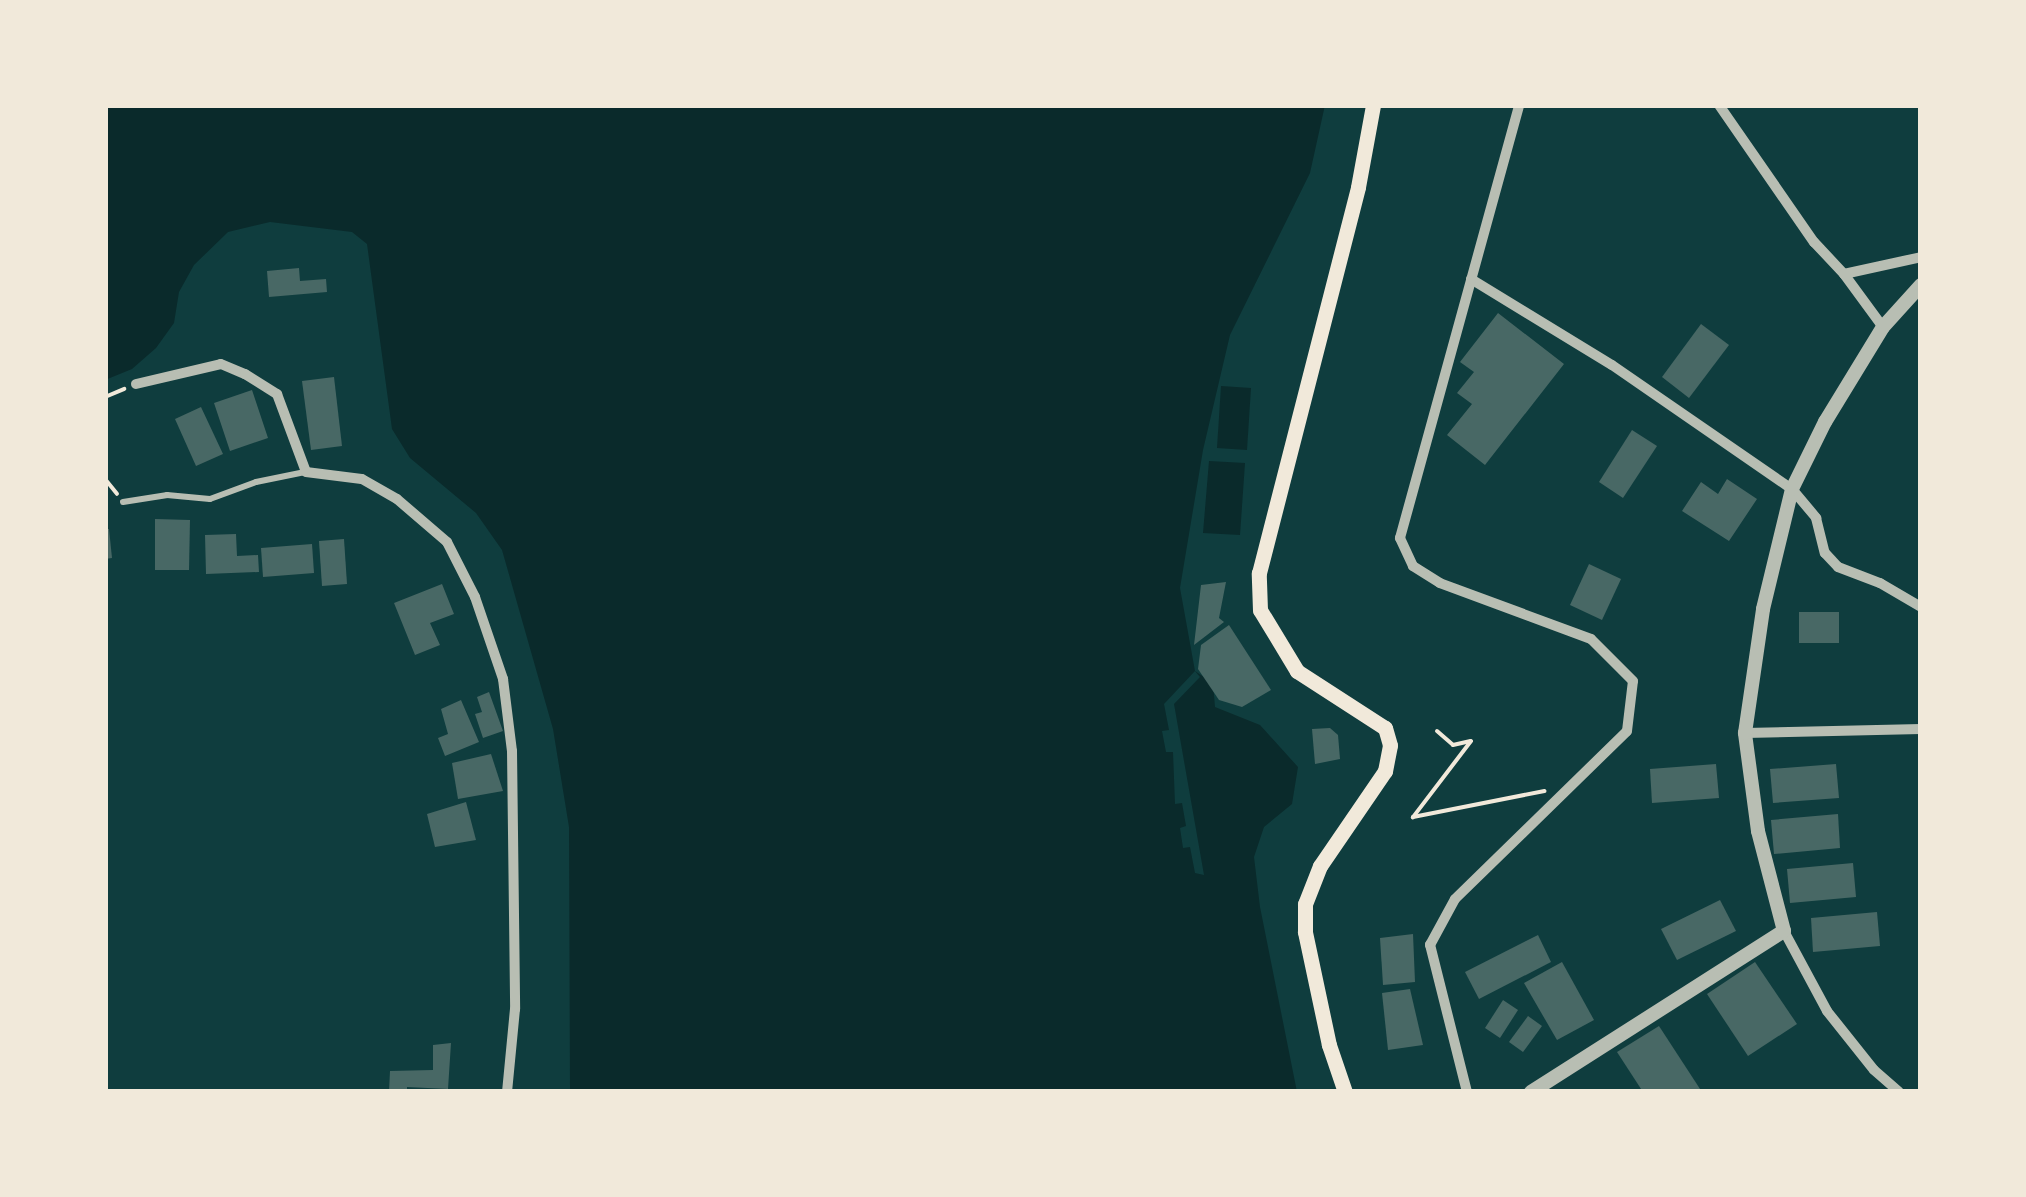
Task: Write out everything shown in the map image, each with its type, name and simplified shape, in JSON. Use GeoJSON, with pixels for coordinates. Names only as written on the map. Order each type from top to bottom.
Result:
{"type":"FeatureCollection","features":[{"type":"Feature","properties":{"kind":"main road"},"geometry":{"type":"LineString","coordinates":[[1346,1092],[1329,1045],[1305,932],[1305,904],[1320,866],[1385,771],[1390,745],[1385,728],[1297,672],[1260,610],[1259,573],[1358,186],[1373,105]]}},
{"type":"Feature","properties":{"kind":"street"},"geometry":{"type":"LineString","coordinates":[[1468,1092],[1430,945],[1455,899],[1627,731],[1633,682],[1591,639],[1440,583],[1413,566],[1400,538],[1520,105]]}},
{"type":"Feature","properties":{"kind":"street"},"geometry":{"type":"LineString","coordinates":[[1719,105],[1814,242],[1844,274],[1883,327]]}},
{"type":"Feature","properties":{"kind":"street"},"geometry":{"type":"LineString","coordinates":[[1844,274],[1921,257]]}},
{"type":"Feature","properties":{"kind":"street"},"geometry":{"type":"LineString","coordinates":[[1472,279],[1612,364],[1792,490],[1816,518],[1824,553],[1838,567],[1880,582],[1921,607]]}},
{"type":"Feature","properties":{"kind":"street"},"geometry":{"type":"LineString","coordinates":[[1899,1092],[1874,1070],[1827,1011],[1784,931],[1758,831],[1744,733],[1763,608],[1792,490],[1825,422],[1883,327],[1921,284]]}},
{"type":"Feature","properties":{"kind":"street"},"geometry":{"type":"LineString","coordinates":[[136,384],[221,364],[245,374],[278,394],[306,472],[362,479],[397,499],[447,542],[474,596],[503,679],[512,750],[516,1009],[508,1092]]}},
{"type":"Feature","properties":{"kind":"street"},"geometry":{"type":"LineString","coordinates":[[1744,733],[1921,729]]}},
{"type":"Feature","properties":{"kind":"street"},"geometry":{"type":"LineString","coordinates":[[1532,1092],[1784,931]]}},
{"type":"Feature","properties":{"kind":"lane"},"geometry":{"type":"LineString","coordinates":[[123,502],[167,495],[210,498],[256,482],[306,472]]}},
{"type":"Feature","properties":{"kind":"path"},"geometry":{"type":"LineString","coordinates":[[105,397],[136,384]]}},
{"type":"Feature","properties":{"kind":"path"},"geometry":{"type":"LineString","coordinates":[[105,479],[123,502]]}},
{"type":"Feature","properties":{"kind":"path"},"geometry":{"type":"LineString","coordinates":[[1437,731],[1453,745],[1471,741],[1412,817],[1570,786]]}},
{"type":"Feature","properties":{"kind":"water"},"geometry":{"type":"Polygon","coordinates":[[[105,105],[1325,105],[1310,173],[1230,335],[1203,450],[1180,588],[1195,671],[1213,683],[1215,707],[1260,725],[1298,767],[1292,804],[1264,827],[1254,857],[1260,907],[1297,1092],[570,1092],[569,827],[553,729],[502,550],[476,513],[410,458],[392,429],[367,244],[352,232],[270,222],[228,232],[194,265],[179,292],[174,323],[156,348],[132,369],[105,380],[105,105]]]}},
{"type":"Feature","properties":{"kind":"water"},"geometry":{"type":"Polygon","coordinates":[[[1221,386],[1251,388],[1247,450],[1217,448],[1221,386]]]}},
{"type":"Feature","properties":{"kind":"water"},"geometry":{"type":"Polygon","coordinates":[[[1209,461],[1245,463],[1240,535],[1203,533],[1209,461]]]}},
{"type":"Feature","properties":{"kind":"pier"},"geometry":{"type":"Polygon","coordinates":[[[1195,671],[1200,677],[1174,704],[1204,875],[1195,873],[1190,847],[1183,848],[1180,828],[1186,826],[1182,803],[1175,804],[1173,752],[1166,752],[1162,731],[1169,730],[1164,704],[1195,671]]]}},
{"type":"Feature","properties":{"kind":"building"},"geometry":{"type":"Polygon","coordinates":[[[299,268],[300,281],[326,279],[327,292],[269,297],[267,271],[299,268]]]}},
{"type":"Feature","properties":{"kind":"building"},"geometry":{"type":"Polygon","coordinates":[[[1498,313],[1564,364],[1485,465],[1447,435],[1472,404],[1457,393],[1474,372],[1460,362],[1498,313]]]}},
{"type":"Feature","properties":{"kind":"building"},"geometry":{"type":"Polygon","coordinates":[[[1701,324],[1729,345],[1689,398],[1662,377],[1701,324]]]}},
{"type":"Feature","properties":{"kind":"building"},"geometry":{"type":"Polygon","coordinates":[[[334,377],[342,446],[311,450],[302,381],[334,377]]]}},
{"type":"Feature","properties":{"kind":"building"},"geometry":{"type":"Polygon","coordinates":[[[252,390],[268,438],[230,451],[214,403],[252,390]]]}},
{"type":"Feature","properties":{"kind":"building"},"geometry":{"type":"Polygon","coordinates":[[[201,407],[223,454],[196,466],[175,419],[201,407]]]}},
{"type":"Feature","properties":{"kind":"building"},"geometry":{"type":"Polygon","coordinates":[[[1632,430],[1657,446],[1623,498],[1599,482],[1632,430]]]}},
{"type":"Feature","properties":{"kind":"building"},"geometry":{"type":"Polygon","coordinates":[[[1727,479],[1757,499],[1729,541],[1682,511],[1701,482],[1718,494],[1727,479]]]}},
{"type":"Feature","properties":{"kind":"building"},"geometry":{"type":"Polygon","coordinates":[[[155,519],[190,520],[189,570],[155,570],[155,519]]]}},
{"type":"Feature","properties":{"kind":"building"},"geometry":{"type":"Polygon","coordinates":[[[105,529],[109,529],[112,558],[105,559],[105,529]]]}},
{"type":"Feature","properties":{"kind":"building"},"geometry":{"type":"Polygon","coordinates":[[[236,534],[237,556],[258,555],[259,572],[206,574],[205,535],[236,534]]]}},
{"type":"Feature","properties":{"kind":"building"},"geometry":{"type":"Polygon","coordinates":[[[344,539],[347,584],[322,586],[319,541],[344,539]]]}},
{"type":"Feature","properties":{"kind":"building"},"geometry":{"type":"Polygon","coordinates":[[[312,544],[314,573],[263,577],[261,548],[312,544]]]}},
{"type":"Feature","properties":{"kind":"building"},"geometry":{"type":"Polygon","coordinates":[[[1589,564],[1621,579],[1602,620],[1570,605],[1589,564]]]}},
{"type":"Feature","properties":{"kind":"building"},"geometry":{"type":"Polygon","coordinates":[[[1226,582],[1219,618],[1224,622],[1194,645],[1201,585],[1226,582]]]}},
{"type":"Feature","properties":{"kind":"building"},"geometry":{"type":"Polygon","coordinates":[[[442,584],[454,614],[430,623],[440,645],[415,655],[394,603],[442,584]]]}},
{"type":"Feature","properties":{"kind":"building"},"geometry":{"type":"Polygon","coordinates":[[[1799,612],[1839,612],[1839,643],[1799,643],[1799,612]]]}},
{"type":"Feature","properties":{"kind":"building"},"geometry":{"type":"Polygon","coordinates":[[[1229,625],[1271,690],[1242,707],[1219,700],[1198,669],[1201,645],[1229,625]]]}},
{"type":"Feature","properties":{"kind":"building"},"geometry":{"type":"Polygon","coordinates":[[[489,692],[503,731],[483,738],[475,714],[482,712],[477,697],[489,692]]]}},
{"type":"Feature","properties":{"kind":"building"},"geometry":{"type":"Polygon","coordinates":[[[461,700],[479,742],[445,756],[438,738],[448,734],[441,709],[461,700]]]}},
{"type":"Feature","properties":{"kind":"building"},"geometry":{"type":"Polygon","coordinates":[[[1330,728],[1338,735],[1340,759],[1315,764],[1312,729],[1330,728]]]}},
{"type":"Feature","properties":{"kind":"building"},"geometry":{"type":"Polygon","coordinates":[[[491,754],[503,791],[458,799],[452,763],[491,754]]]}},
{"type":"Feature","properties":{"kind":"building"},"geometry":{"type":"Polygon","coordinates":[[[1716,764],[1719,798],[1652,803],[1650,769],[1716,764]]]}},
{"type":"Feature","properties":{"kind":"building"},"geometry":{"type":"Polygon","coordinates":[[[1836,764],[1839,798],[1773,803],[1770,769],[1836,764]]]}},
{"type":"Feature","properties":{"kind":"building"},"geometry":{"type":"Polygon","coordinates":[[[466,802],[476,840],[435,847],[427,814],[466,802]]]}},
{"type":"Feature","properties":{"kind":"building"},"geometry":{"type":"Polygon","coordinates":[[[1838,814],[1840,848],[1774,854],[1771,820],[1838,814]]]}},
{"type":"Feature","properties":{"kind":"building"},"geometry":{"type":"Polygon","coordinates":[[[1853,863],[1856,897],[1790,903],[1787,869],[1853,863]]]}},
{"type":"Feature","properties":{"kind":"building"},"geometry":{"type":"Polygon","coordinates":[[[1720,900],[1736,931],[1677,960],[1661,929],[1720,900]]]}},
{"type":"Feature","properties":{"kind":"building"},"geometry":{"type":"Polygon","coordinates":[[[1877,912],[1880,946],[1813,952],[1811,918],[1877,912]]]}},
{"type":"Feature","properties":{"kind":"building"},"geometry":{"type":"Polygon","coordinates":[[[1413,934],[1415,982],[1383,985],[1380,938],[1413,934]]]}},
{"type":"Feature","properties":{"kind":"building"},"geometry":{"type":"Polygon","coordinates":[[[1538,935],[1551,962],[1479,999],[1465,972],[1538,935]]]}},
{"type":"Feature","properties":{"kind":"building"},"geometry":{"type":"Polygon","coordinates":[[[1562,962],[1594,1020],[1557,1040],[1524,983],[1562,962]]]}},
{"type":"Feature","properties":{"kind":"building"},"geometry":{"type":"Polygon","coordinates":[[[1755,962],[1797,1024],[1748,1056],[1707,994],[1755,962]]]}},
{"type":"Feature","properties":{"kind":"building"},"geometry":{"type":"Polygon","coordinates":[[[1410,989],[1423,1045],[1388,1050],[1382,993],[1410,989]]]}},
{"type":"Feature","properties":{"kind":"building"},"geometry":{"type":"Polygon","coordinates":[[[1503,1000],[1518,1010],[1500,1038],[1485,1028],[1503,1000]]]}},
{"type":"Feature","properties":{"kind":"building"},"geometry":{"type":"Polygon","coordinates":[[[1528,1016],[1542,1026],[1523,1052],[1509,1042],[1528,1016]]]}},
{"type":"Feature","properties":{"kind":"building"},"geometry":{"type":"Polygon","coordinates":[[[1659,1026],[1702,1092],[1643,1092],[1617,1052],[1659,1026]]]}},
{"type":"Feature","properties":{"kind":"building"},"geometry":{"type":"Polygon","coordinates":[[[451,1043],[448,1089],[407,1087],[407,1092],[389,1092],[390,1071],[433,1070],[433,1045],[451,1043]]]}}]}
